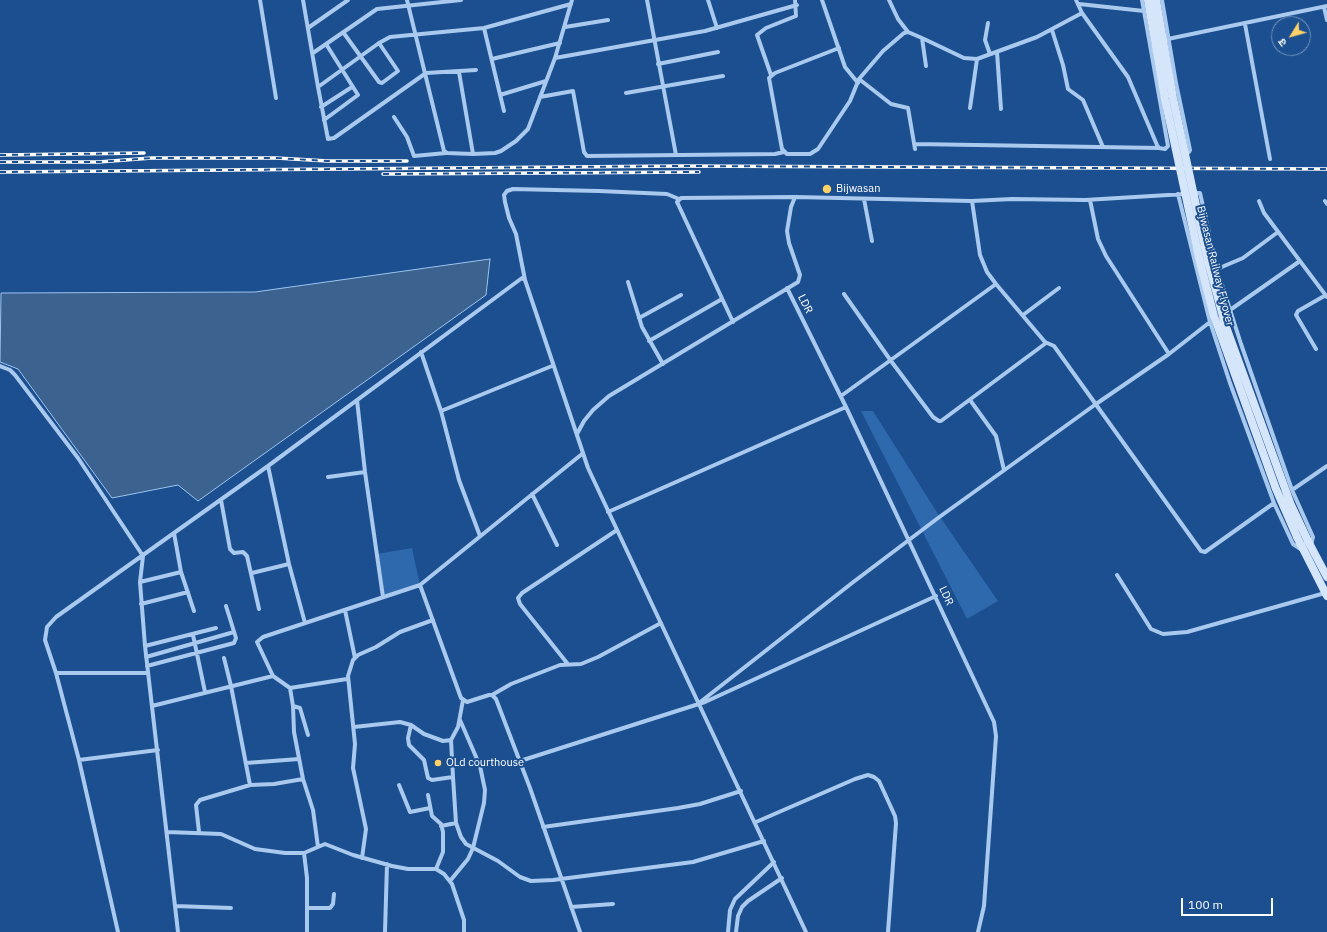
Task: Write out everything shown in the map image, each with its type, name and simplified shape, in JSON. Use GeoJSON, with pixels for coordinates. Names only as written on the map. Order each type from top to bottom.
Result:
{"type":"FeatureCollection","features":[{"type":"Feature","properties":{"kind":"main road","name":"Bijwasan Railway Flyover"},"geometry":{"type":"LineString","coordinates":[[1148,0],[1165,99],[1200,262],[1214,316],[1276,489],[1304,552],[1326,595]]}},
{"type":"Feature","properties":{"kind":"main road","name":"Bijwasan Railway Flyover"},"geometry":{"type":"LineString","coordinates":[[1156,0],[1173,98],[1208,261],[1224,324],[1291,505],[1327,577]]}},
{"type":"Feature","properties":{"kind":"street"},"geometry":{"type":"LineString","coordinates":[[260,0],[276,98]]}},
{"type":"Feature","properties":{"kind":"street"},"geometry":{"type":"LineString","coordinates":[[308,28],[348,0]]}},
{"type":"Feature","properties":{"kind":"street"},"geometry":{"type":"LineString","coordinates":[[407,0],[446,153]]}},
{"type":"Feature","properties":{"kind":"street"},"geometry":{"type":"LineString","coordinates":[[313,54],[377,9],[461,0]]}},
{"type":"Feature","properties":{"kind":"street"},"geometry":{"type":"LineString","coordinates":[[647,0],[676,155]]}},
{"type":"Feature","properties":{"kind":"street"},"geometry":{"type":"LineString","coordinates":[[708,0],[717,28]]}},
{"type":"Feature","properties":{"kind":"street"},"geometry":{"type":"LineString","coordinates":[[784,152],[782,149],[769,82],[771,75],[758,35],[766,28],[796,16],[797,5],[795,0]]}},
{"type":"Feature","properties":{"kind":"street"},"geometry":{"type":"LineString","coordinates":[[822,0],[845,67],[858,81],[891,104],[908,108],[915,146],[992,144],[1024,146],[1168,148],[1190,151],[1176,83],[1162,0]]}},
{"type":"Feature","properties":{"kind":"street"},"geometry":{"type":"LineString","coordinates":[[889,0],[898,19],[908,32],[964,58],[977,59],[1037,38],[1082,13]]}},
{"type":"Feature","properties":{"kind":"street"},"geometry":{"type":"LineString","coordinates":[[1142,0],[1168,148]]}},
{"type":"Feature","properties":{"kind":"street"},"geometry":{"type":"LineString","coordinates":[[305,1],[308,28],[327,137],[332,139],[426,73],[476,70]]}},
{"type":"Feature","properties":{"kind":"street"},"geometry":{"type":"LineString","coordinates":[[394,117],[407,137],[414,156],[446,153],[495,153],[506,148],[523,135],[532,120],[555,58],[572,2]]}},
{"type":"Feature","properties":{"kind":"street"},"geometry":{"type":"LineString","coordinates":[[318,87],[379,43],[390,37],[484,28],[572,2]]}},
{"type":"Feature","properties":{"kind":"street"},"geometry":{"type":"LineString","coordinates":[[1144,11],[1079,2],[1082,13],[1128,77],[1159,148]]}},
{"type":"Feature","properties":{"kind":"street"},"geometry":{"type":"LineString","coordinates":[[555,58],[655,41],[717,28],[797,5]]}},
{"type":"Feature","properties":{"kind":"street"},"geometry":{"type":"LineString","coordinates":[[1149,43],[1326,6],[1327,20]]}},
{"type":"Feature","properties":{"kind":"street"},"geometry":{"type":"LineString","coordinates":[[565,27],[608,20]]}},
{"type":"Feature","properties":{"kind":"street"},"geometry":{"type":"LineString","coordinates":[[988,23],[985,40],[990,54]]}},
{"type":"Feature","properties":{"kind":"street"},"geometry":{"type":"LineString","coordinates":[[1245,24],[1270,159]]}},
{"type":"Feature","properties":{"kind":"street"},"geometry":{"type":"LineString","coordinates":[[484,28],[504,111]]}},
{"type":"Feature","properties":{"kind":"street"},"geometry":{"type":"LineString","coordinates":[[1052,30],[1063,65],[1068,88],[1083,100],[1103,147]]}},
{"type":"Feature","properties":{"kind":"street"},"geometry":{"type":"LineString","coordinates":[[343,32],[380,83],[396,74],[398,71],[379,43]]}},
{"type":"Feature","properties":{"kind":"street"},"geometry":{"type":"LineString","coordinates":[[540,97],[573,91],[584,152],[587,156],[775,154],[784,152],[787,154],[810,154],[818,149],[850,101],[858,81],[883,51],[904,33],[908,32]]}},
{"type":"Feature","properties":{"kind":"street"},"geometry":{"type":"LineString","coordinates":[[922,38],[926,66]]}},
{"type":"Feature","properties":{"kind":"street"},"geometry":{"type":"LineString","coordinates":[[492,59],[560,43]]}},
{"type":"Feature","properties":{"kind":"street"},"geometry":{"type":"LineString","coordinates":[[324,120],[358,97],[326,44]]}},
{"type":"Feature","properties":{"kind":"street"},"geometry":{"type":"LineString","coordinates":[[771,75],[839,48]]}},
{"type":"Feature","properties":{"kind":"street"},"geometry":{"type":"LineString","coordinates":[[658,64],[718,52]]}},
{"type":"Feature","properties":{"kind":"street"},"geometry":{"type":"LineString","coordinates":[[998,52],[1001,109]]}},
{"type":"Feature","properties":{"kind":"street"},"geometry":{"type":"LineString","coordinates":[[970,108],[977,59]]}},
{"type":"Feature","properties":{"kind":"street"},"geometry":{"type":"LineString","coordinates":[[459,72],[473,154]]}},
{"type":"Feature","properties":{"kind":"street"},"geometry":{"type":"LineString","coordinates":[[626,93],[723,76]]}},
{"type":"Feature","properties":{"kind":"street"},"geometry":{"type":"LineString","coordinates":[[500,95],[546,81]]}},
{"type":"Feature","properties":{"kind":"street"},"geometry":{"type":"LineString","coordinates":[[321,107],[352,87]]}},
{"type":"Feature","properties":{"kind":"street"},"geometry":{"type":"LineString","coordinates":[[806,932],[756,822],[608,512],[582,454],[577,434],[552,366],[525,280],[516,234],[509,218],[505,202],[504,195],[507,191],[513,189],[667,194],[679,199],[685,197],[795,197],[972,201],[1090,200],[1200,193],[1217,269],[1292,490],[1313,537],[1310,544]]}},
{"type":"Feature","properties":{"kind":"street"},"geometry":{"type":"LineString","coordinates":[[1178,194],[1210,322],[1230,383],[1274,503],[1293,544],[1304,552]]}},
{"type":"Feature","properties":{"kind":"street"},"geometry":{"type":"LineString","coordinates":[[577,434],[584,421],[603,401],[788,288],[800,279],[787,230],[791,207],[795,197]]}},
{"type":"Feature","properties":{"kind":"street"},"geometry":{"type":"LineString","coordinates":[[679,199],[678,204],[733,322]]}},
{"type":"Feature","properties":{"kind":"street"},"geometry":{"type":"LineString","coordinates":[[864,199],[872,241]]}},
{"type":"Feature","properties":{"kind":"street"},"geometry":{"type":"LineString","coordinates":[[1090,200],[1098,239],[1106,256],[1169,354]]}},
{"type":"Feature","properties":{"kind":"street"},"geometry":{"type":"LineString","coordinates":[[972,201],[980,255],[987,272],[1046,343],[1054,346],[1202,552],[1274,503]]}},
{"type":"Feature","properties":{"kind":"street"},"geometry":{"type":"LineString","coordinates":[[1258,201],[1264,214],[1326,296],[1298,311],[1296,315],[1316,349]]}},
{"type":"Feature","properties":{"kind":"street"},"geometry":{"type":"LineString","coordinates":[[1217,269],[1243,258],[1278,232]]}},
{"type":"Feature","properties":{"kind":"street"},"geometry":{"type":"LineString","coordinates":[[1230,310],[1300,261]]}},
{"type":"Feature","properties":{"kind":"street"},"geometry":{"type":"LineString","coordinates":[[118,932],[79,760],[56,673],[45,640],[47,628],[56,617],[268,466],[517,280],[522,278],[525,280]]}},
{"type":"Feature","properties":{"kind":"street"},"geometry":{"type":"LineString","coordinates":[[628,282],[639,318],[649,341],[663,364]]}},
{"type":"Feature","properties":{"kind":"street"},"geometry":{"type":"LineString","coordinates":[[841,396],[892,361],[996,284]]}},
{"type":"Feature","properties":{"kind":"street","name":"LDR"},"geometry":{"type":"LineString","coordinates":[[788,288],[936,596],[994,722],[996,731],[984,906],[978,932]]}},
{"type":"Feature","properties":{"kind":"street"},"geometry":{"type":"LineString","coordinates":[[1023,315],[1059,288]]}},
{"type":"Feature","properties":{"kind":"street"},"geometry":{"type":"LineString","coordinates":[[844,294],[936,420],[941,421],[1046,343]]}},
{"type":"Feature","properties":{"kind":"street"},"geometry":{"type":"LineString","coordinates":[[639,318],[681,295]]}},
{"type":"Feature","properties":{"kind":"street"},"geometry":{"type":"LineString","coordinates":[[649,341],[722,299]]}},
{"type":"Feature","properties":{"kind":"street"},"geometry":{"type":"LineString","coordinates":[[699,703],[840,592],[909,540],[1096,404],[1169,354],[1210,322]]}},
{"type":"Feature","properties":{"kind":"street"},"geometry":{"type":"LineString","coordinates":[[421,352],[441,411],[459,480],[480,536]]}},
{"type":"Feature","properties":{"kind":"street"},"geometry":{"type":"LineString","coordinates":[[0,366],[15,374],[74,452],[143,556],[140,582],[141,604],[178,932]]}},
{"type":"Feature","properties":{"kind":"street"},"geometry":{"type":"LineString","coordinates":[[441,411],[552,366]]}},
{"type":"Feature","properties":{"kind":"street"},"geometry":{"type":"LineString","coordinates":[[357,400],[365,472],[383,597]]}},
{"type":"Feature","properties":{"kind":"street"},"geometry":{"type":"LineString","coordinates":[[970,400],[996,436],[1004,470]]}},
{"type":"Feature","properties":{"kind":"street"},"geometry":{"type":"LineString","coordinates":[[608,512],[846,407]]}},
{"type":"Feature","properties":{"kind":"street"},"geometry":{"type":"LineString","coordinates":[[348,680],[290,688],[273,676],[257,642],[263,637],[420,584],[582,454]]}},
{"type":"Feature","properties":{"kind":"street"},"geometry":{"type":"LineString","coordinates":[[268,466],[289,564],[305,623]]}},
{"type":"Feature","properties":{"kind":"street"},"geometry":{"type":"LineString","coordinates":[[1292,490],[1327,466]]}},
{"type":"Feature","properties":{"kind":"street"},"geometry":{"type":"LineString","coordinates":[[328,477],[365,472]]}},
{"type":"Feature","properties":{"kind":"street"},"geometry":{"type":"LineString","coordinates":[[532,494],[558,545]]}},
{"type":"Feature","properties":{"kind":"street"},"geometry":{"type":"LineString","coordinates":[[221,500],[230,549],[234,553],[246,553],[252,573],[259,609]]}},
{"type":"Feature","properties":{"kind":"street"},"geometry":{"type":"LineString","coordinates":[[567,663],[520,604],[518,598],[522,593],[617,530]]}},
{"type":"Feature","properties":{"kind":"street"},"geometry":{"type":"LineString","coordinates":[[174,533],[181,572],[194,611]]}},
{"type":"Feature","properties":{"kind":"street"},"geometry":{"type":"LineString","coordinates":[[252,573],[289,564]]}},
{"type":"Feature","properties":{"kind":"street"},"geometry":{"type":"LineString","coordinates":[[140,582],[181,572]]}},
{"type":"Feature","properties":{"kind":"street"},"geometry":{"type":"LineString","coordinates":[[1117,575],[1151,630],[1163,634],[1187,632],[1326,595]]}},
{"type":"Feature","properties":{"kind":"street"},"geometry":{"type":"LineString","coordinates":[[420,584],[463,700],[460,720],[450,740],[454,777],[456,823],[464,842],[494,858],[526,880],[553,880],[692,862],[764,841]]}},
{"type":"Feature","properties":{"kind":"street"},"geometry":{"type":"LineString","coordinates":[[141,604],[188,592]]}},
{"type":"Feature","properties":{"kind":"street"},"geometry":{"type":"LineString","coordinates":[[520,761],[606,735],[705,702],[784,668],[936,596]]}},
{"type":"Feature","properties":{"kind":"street"},"geometry":{"type":"LineString","coordinates":[[147,666],[234,643],[236,638],[226,606]]}},
{"type":"Feature","properties":{"kind":"street"},"geometry":{"type":"LineString","coordinates":[[345,610],[355,658],[348,680],[356,744],[353,768],[366,829],[362,858]]}},
{"type":"Feature","properties":{"kind":"street"},"geometry":{"type":"LineString","coordinates":[[355,658],[400,632],[433,620]]}},
{"type":"Feature","properties":{"kind":"street"},"geometry":{"type":"LineString","coordinates":[[463,700],[472,702],[492,696],[511,684],[567,663],[581,664],[598,657],[661,623]]}},
{"type":"Feature","properties":{"kind":"street"},"geometry":{"type":"LineString","coordinates":[[145,646],[216,628]]}},
{"type":"Feature","properties":{"kind":"street"},"geometry":{"type":"LineString","coordinates":[[146,656],[234,632]]}},
{"type":"Feature","properties":{"kind":"street"},"geometry":{"type":"LineString","coordinates":[[193,635],[205,692]]}},
{"type":"Feature","properties":{"kind":"street"},"geometry":{"type":"LineString","coordinates":[[224,658],[231,686],[250,785]]}},
{"type":"Feature","properties":{"kind":"street"},"geometry":{"type":"LineString","coordinates":[[56,673],[148,673]]}},
{"type":"Feature","properties":{"kind":"street"},"geometry":{"type":"LineString","coordinates":[[152,706],[273,676]]}},
{"type":"Feature","properties":{"kind":"street"},"geometry":{"type":"LineString","coordinates":[[290,688],[293,706],[294,732],[303,779],[313,810],[318,847]]}},
{"type":"Feature","properties":{"kind":"street"},"geometry":{"type":"LineString","coordinates":[[492,696],[496,699],[520,761],[580,932]]}},
{"type":"Feature","properties":{"kind":"street"},"geometry":{"type":"LineString","coordinates":[[293,706],[300,708],[308,735]]}},
{"type":"Feature","properties":{"kind":"street"},"geometry":{"type":"LineString","coordinates":[[450,881],[468,859],[473,848],[484,803],[485,790],[480,766],[460,720]]}},
{"type":"Feature","properties":{"kind":"street"},"geometry":{"type":"LineString","coordinates":[[354,727],[400,722],[410,725],[424,734],[443,740],[450,740]]}},
{"type":"Feature","properties":{"kind":"street"},"geometry":{"type":"LineString","coordinates":[[410,725],[408,738],[409,745],[424,760],[428,778],[432,780],[454,777]]}},
{"type":"Feature","properties":{"kind":"street"},"geometry":{"type":"LineString","coordinates":[[79,760],[158,750]]}},
{"type":"Feature","properties":{"kind":"street"},"geometry":{"type":"LineString","coordinates":[[246,763],[299,759]]}},
{"type":"Feature","properties":{"kind":"street"},"geometry":{"type":"LineString","coordinates":[[756,822],[855,779],[868,775],[874,777],[879,782],[895,816],[896,823],[888,932]]}},
{"type":"Feature","properties":{"kind":"street"},"geometry":{"type":"LineString","coordinates":[[199,832],[197,802],[250,785],[274,784],[303,779]]}},
{"type":"Feature","properties":{"kind":"street"},"geometry":{"type":"LineString","coordinates":[[399,785],[410,812],[430,808]]}},
{"type":"Feature","properties":{"kind":"street"},"geometry":{"type":"LineString","coordinates":[[543,827],[693,805],[741,791]]}},
{"type":"Feature","properties":{"kind":"street"},"geometry":{"type":"LineString","coordinates":[[428,796],[432,816],[441,826],[443,852],[436,869]]}},
{"type":"Feature","properties":{"kind":"street"},"geometry":{"type":"LineString","coordinates":[[441,826],[456,823]]}},
{"type":"Feature","properties":{"kind":"street"},"geometry":{"type":"LineString","coordinates":[[167,832],[221,834],[261,850],[304,853],[318,847],[329,845],[362,858],[408,869],[436,869],[450,881],[464,920],[464,932]]}},
{"type":"Feature","properties":{"kind":"street"},"geometry":{"type":"LineString","coordinates":[[304,853],[307,878],[307,932]]}},
{"type":"Feature","properties":{"kind":"street"},"geometry":{"type":"LineString","coordinates":[[728,932],[730,910],[735,900],[774,862]]}},
{"type":"Feature","properties":{"kind":"street"},"geometry":{"type":"LineString","coordinates":[[385,932],[387,864]]}},
{"type":"Feature","properties":{"kind":"street"},"geometry":{"type":"LineString","coordinates":[[736,932],[738,916],[742,908],[748,901],[782,878]]}},
{"type":"Feature","properties":{"kind":"street"},"geometry":{"type":"LineString","coordinates":[[307,908],[330,908],[333,904],[334,894]]}},
{"type":"Feature","properties":{"kind":"street"},"geometry":{"type":"LineString","coordinates":[[571,907],[613,904]]}},
{"type":"Feature","properties":{"kind":"street"},"geometry":{"type":"LineString","coordinates":[[175,906],[231,908]]}},
{"type":"Feature","properties":{"kind":"shaded area"},"geometry":{"type":"Polygon","coordinates":[[[490,259],[486,295],[198,501],[178,485],[112,498],[18,369],[0,362],[1,293],[255,292],[490,259]]]}},
{"type":"Feature","properties":{"kind":"shaded area"},"geometry":{"type":"Polygon","coordinates":[[[861,411],[873,411],[938,514],[998,601],[967,619],[861,411]]]}},
{"type":"Feature","properties":{"kind":"shaded area"},"geometry":{"type":"Polygon","coordinates":[[[412,548],[420,585],[383,597],[377,554],[412,548]]]}},
{"type":"Feature","properties":{"kind":"railway"},"geometry":{"type":"LineString","coordinates":[[0,155],[144,153]]}},
{"type":"Feature","properties":{"kind":"railway"},"geometry":{"type":"LineString","coordinates":[[0,162],[98,162],[152,158],[276,158],[328,161],[407,161]]}},
{"type":"Feature","properties":{"kind":"railway"},"geometry":{"type":"LineString","coordinates":[[0,172],[681,166],[1327,169]]}},
{"type":"Feature","properties":{"kind":"railway"},"geometry":{"type":"LineString","coordinates":[[383,174],[699,172]]}},
{"type":"Feature","properties":{"kind":"place","name":"Bijwasan"},"geometry":{"type":"Point","coordinates":[827,189]}},
{"type":"Feature","properties":{"kind":"place","name":"OLd courthouse"},"geometry":{"type":"Point","coordinates":[438,763]}}]}
